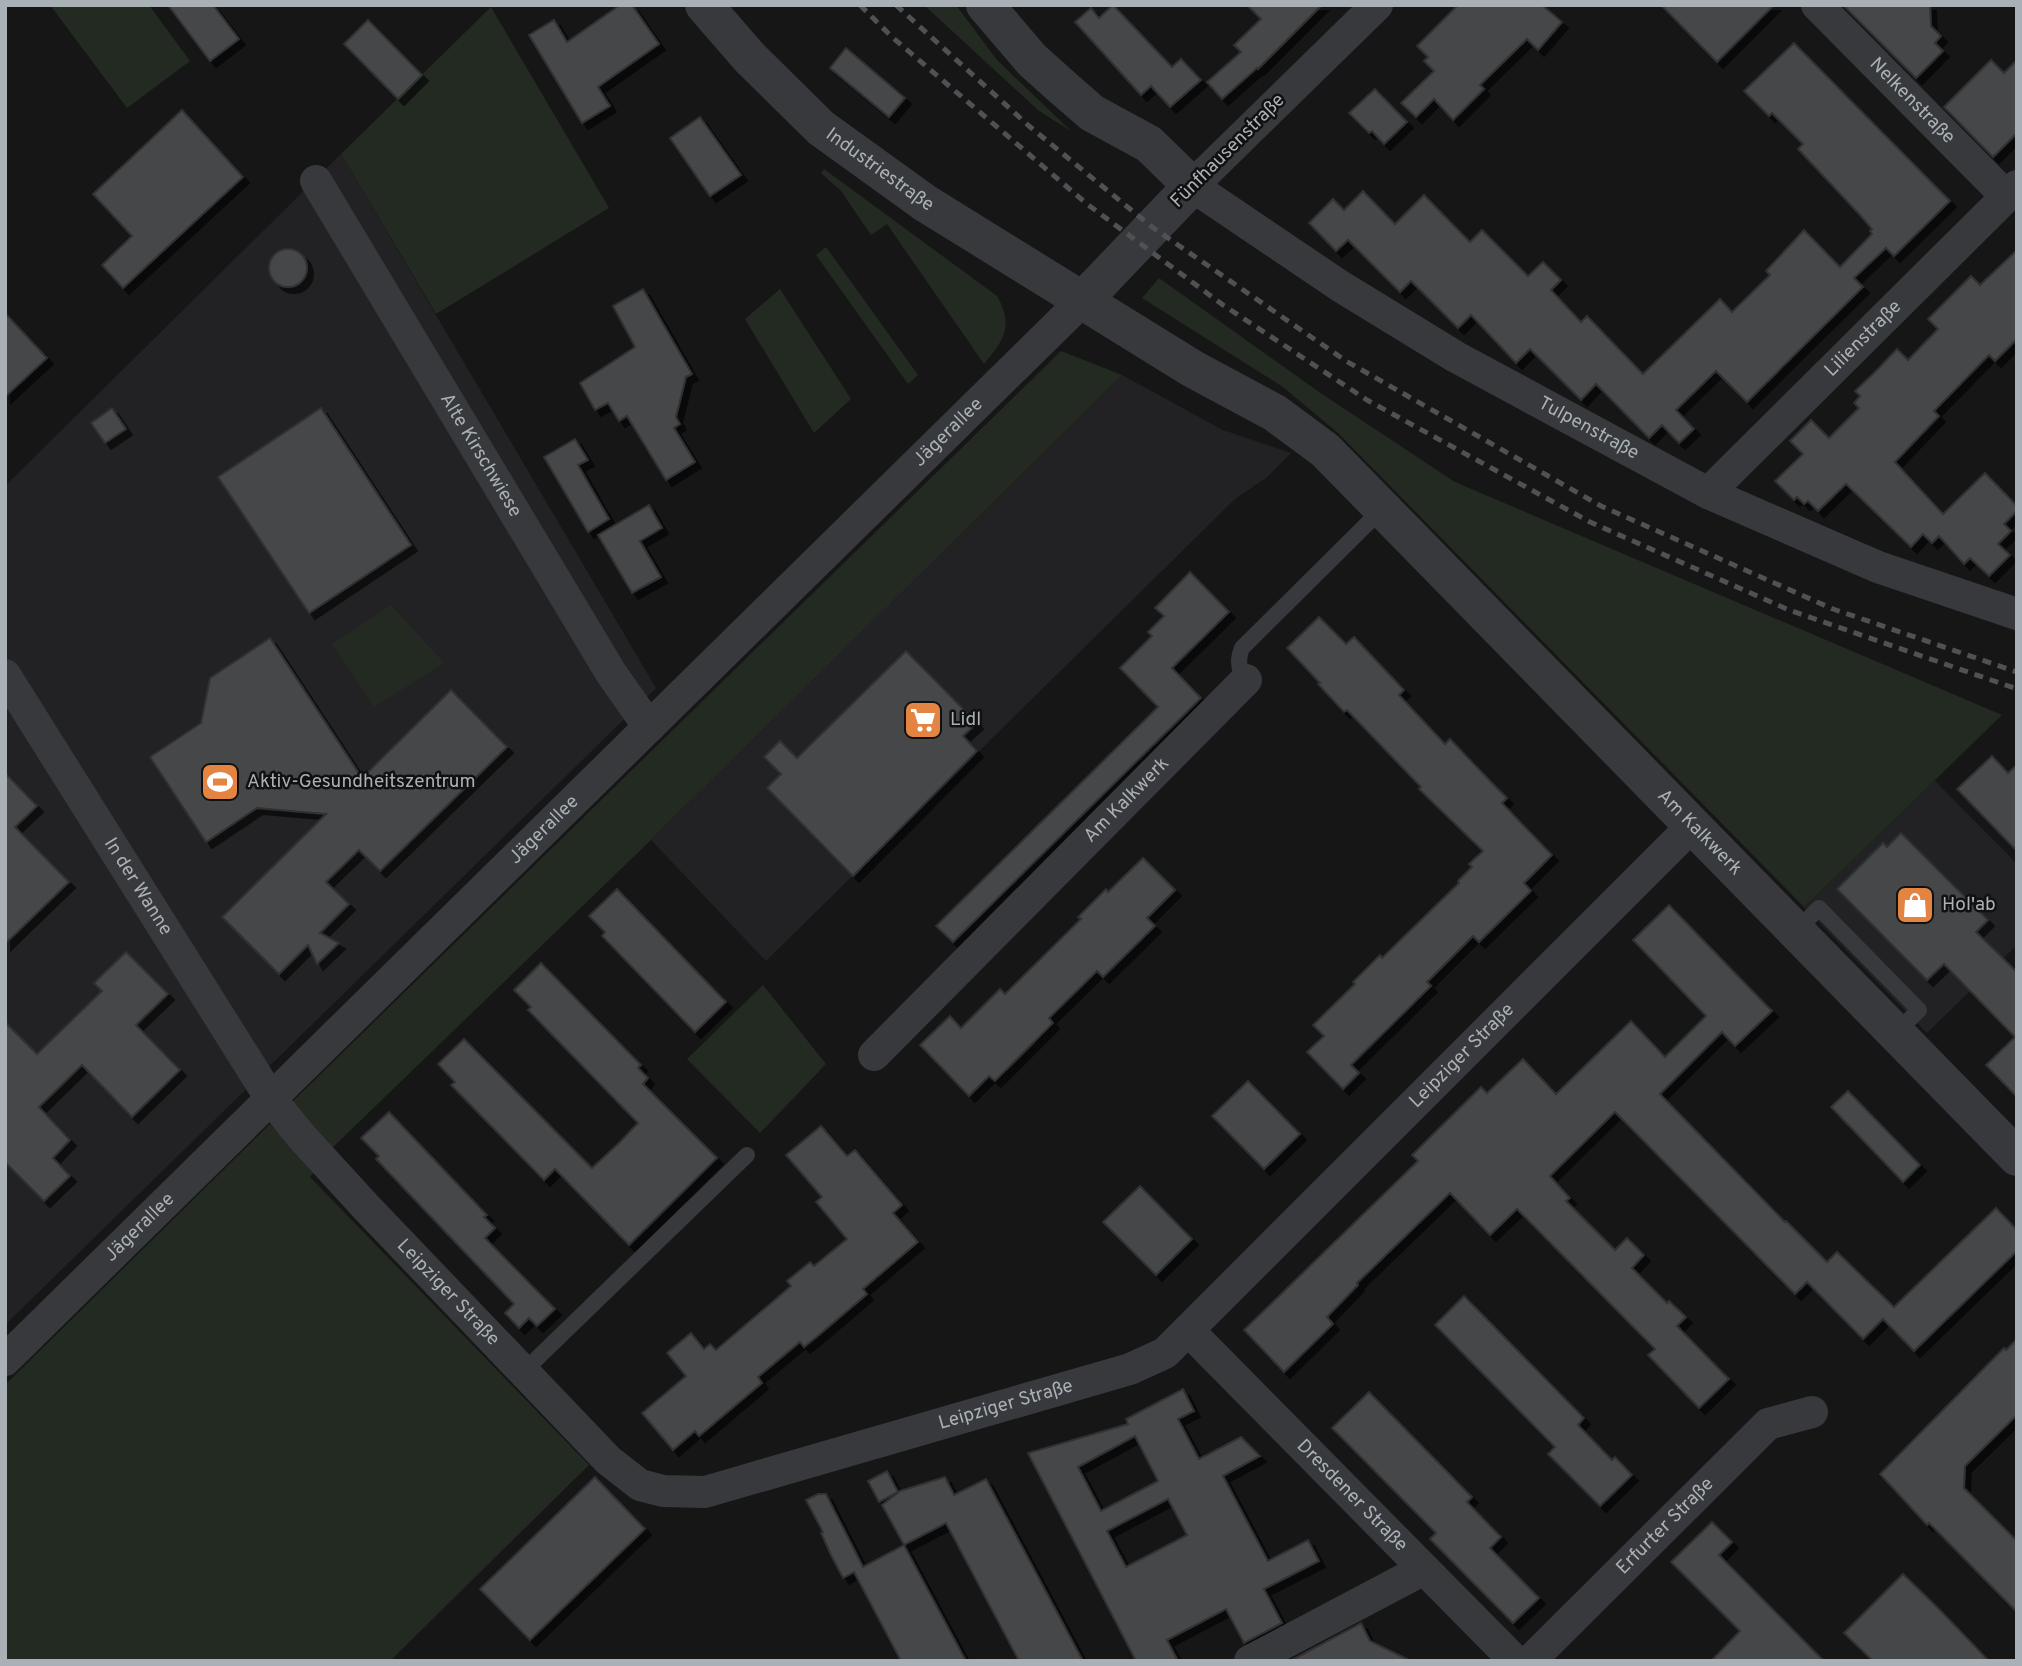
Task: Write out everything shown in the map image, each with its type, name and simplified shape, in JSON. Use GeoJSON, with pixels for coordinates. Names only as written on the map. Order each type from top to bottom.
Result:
{"type":"FeatureCollection","features":[{"type":"Feature","properties":{"kind":"street","name":"Industriestraße"},"geometry":{"type":"LineString","coordinates":[[704,5],[750,58],[821,128],[925,203],[1083,300]]}},
{"type":"Feature","properties":{"kind":"street"},"geometry":{"type":"LineString","coordinates":[[985,5],[1028,56],[1061,86],[1092,113],[1149,144],[1192,186]]}},
{"type":"Feature","properties":{"kind":"street","name":"Fünfhausenstraße"},"geometry":{"type":"LineString","coordinates":[[1083,300],[1192,186],[1377,5]]}},
{"type":"Feature","properties":{"kind":"street","name":"Nelkenstraße"},"geometry":{"type":"LineString","coordinates":[[1817,5],[2011,191]]}},
{"type":"Feature","properties":{"kind":"street","name":"Alte Kirschwiese"},"geometry":{"type":"LineString","coordinates":[[316,181],[611,673],[649,727]]}},
{"type":"Feature","properties":{"kind":"street","name":"Tulpenstraße"},"geometry":{"type":"LineString","coordinates":[[1192,186],[1340,286],[1456,357],[1708,493],[1878,567],[2017,614]]}},
{"type":"Feature","properties":{"kind":"street","name":"Lilienstraße"},"geometry":{"type":"LineString","coordinates":[[1708,493],[2011,191]]}},
{"type":"Feature","properties":{"kind":"street","name":"Am Kalkwerk"},"geometry":{"type":"LineString","coordinates":[[1083,300],[1182,362],[1290,422],[1325,450],[2017,1157]]}},
{"type":"Feature","properties":{"kind":"street","name":"Jägerallee"},"geometry":{"type":"LineString","coordinates":[[5,1360],[1083,300]]}},
{"type":"Feature","properties":{"kind":"street","name":"In der Wanne"},"geometry":{"type":"LineString","coordinates":[[5,675],[271,1100]]}},
{"type":"Feature","properties":{"kind":"street","name":"Am Kalkwerk"},"geometry":{"type":"LineString","coordinates":[[874,1055],[1246,680]]}},
{"type":"Feature","properties":{"kind":"street","name":"Leipziger Straße"},"geometry":{"type":"LineString","coordinates":[[271,1100],[366,1206],[608,1460],[640,1485],[663,1491],[705,1492],[1130,1369],[1165,1353],[1692,826]]}},
{"type":"Feature","properties":{"kind":"street","name":"Dresdener Straße"},"geometry":{"type":"LineString","coordinates":[[1188,1330],[1515,1661]]}},
{"type":"Feature","properties":{"kind":"street","name":"Erfurter Straße"},"geometry":{"type":"LineString","coordinates":[[1530,1661],[1768,1424],[1812,1412]]}},
{"type":"Feature","properties":{"kind":"street"},"geometry":{"type":"LineString","coordinates":[[1250,1661],[1424,1569]]}},
{"type":"Feature","properties":{"kind":"lane","name":"Am Kalkwerk"},"geometry":{"type":"LineString","coordinates":[[1246,680],[1238,664],[1242,648],[1382,509]]}},
{"type":"Feature","properties":{"kind":"lane"},"geometry":{"type":"LineString","coordinates":[[524,1371],[747,1156]]}},
{"type":"Feature","properties":{"kind":"shaded area"},"geometry":{"type":"Polygon","coordinates":[[[50,5],[149,5],[190,61],[127,108],[50,5]]]}},
{"type":"Feature","properties":{"kind":"shaded area"},"geometry":{"type":"Polygon","coordinates":[[[924,5],[956,5],[997,60],[1071,131],[1039,111],[924,5]]]}},
{"type":"Feature","properties":{"kind":"shaded area"},"geometry":{"type":"Polygon","coordinates":[[[491,7],[609,208],[436,314],[341,154],[491,7]]]}},
{"type":"Feature","properties":{"kind":"shaded area"},"geometry":{"type":"Polygon","coordinates":[[[341,154],[656,688],[5,1325],[5,486],[341,154]]]}},
{"type":"Feature","properties":{"kind":"shaded area"},"geometry":{"type":"Polygon","coordinates":[[[824,169],[997,296],[1006,324],[1001,340],[984,364],[887,224],[871,235],[841,191],[821,173],[824,169]]]}},
{"type":"Feature","properties":{"kind":"shaded area"},"geometry":{"type":"Polygon","coordinates":[[[826,247],[918,375],[908,384],[816,255],[826,247]]]}},
{"type":"Feature","properties":{"kind":"shaded area"},"geometry":{"type":"Polygon","coordinates":[[[1159,278],[1322,394],[1455,482],[2002,715],[1804,907],[1338,433],[1283,387],[1142,298],[1159,278]]]}},
{"type":"Feature","properties":{"kind":"shaded area"},"geometry":{"type":"Polygon","coordinates":[[[780,289],[851,399],[814,433],[745,319],[780,289]]]}},
{"type":"Feature","properties":{"kind":"shaded area"},"geometry":{"type":"Polygon","coordinates":[[[1061,351],[1122,375],[651,840],[330,1150],[288,1106],[1061,351]]]}},
{"type":"Feature","properties":{"kind":"shaded area"},"geometry":{"type":"Polygon","coordinates":[[[1122,375],[1223,430],[1291,453],[1266,478],[1235,499],[766,961],[651,840],[1122,375]]]}},
{"type":"Feature","properties":{"kind":"shaded area"},"geometry":{"type":"Polygon","coordinates":[[[391,605],[444,663],[374,707],[332,644],[391,605]]]}},
{"type":"Feature","properties":{"kind":"shaded area"},"geometry":{"type":"Polygon","coordinates":[[[1934,780],[2017,864],[2017,945],[1927,1033],[1804,907],[1934,780]]]}},
{"type":"Feature","properties":{"kind":"shaded area"},"geometry":{"type":"Polygon","coordinates":[[[763,985],[826,1064],[760,1133],[687,1059],[763,985]]]}},
{"type":"Feature","properties":{"kind":"shaded area"},"geometry":{"type":"Polygon","coordinates":[[[270,1124],[315,1171],[310,1177],[589,1465],[390,1661],[5,1661],[5,1385],[270,1124]]]}},
{"type":"Feature","properties":{"kind":"building"},"geometry":{"type":"Polygon","coordinates":[[[168,5],[213,5],[239,39],[210,61],[168,5]]]}},
{"type":"Feature","properties":{"kind":"building"},"geometry":{"type":"Polygon","coordinates":[[[620,5],[632,5],[659,44],[598,87],[610,106],[582,123],[529,35],[554,20],[567,42],[620,5]]]}},
{"type":"Feature","properties":{"kind":"building"},"geometry":{"type":"Polygon","coordinates":[[[1113,5],[1172,67],[1181,59],[1201,80],[1170,107],[1151,86],[1141,95],[1075,22],[1091,8],[1099,18],[1113,5]]]}},
{"type":"Feature","properties":{"kind":"building"},"geometry":{"type":"Polygon","coordinates":[[[1247,5],[1322,5],[1258,69],[1222,99],[1207,82],[1241,52],[1234,45],[1261,19],[1247,5]]]}},
{"type":"Feature","properties":{"kind":"building"},"geometry":{"type":"Polygon","coordinates":[[[1458,5],[1542,5],[1562,22],[1538,50],[1527,39],[1480,85],[1484,89],[1453,120],[1434,99],[1416,117],[1401,103],[1434,71],[1424,61],[1428,57],[1417,46],[1458,5]]]}},
{"type":"Feature","properties":{"kind":"building"},"geometry":{"type":"Polygon","coordinates":[[[1661,5],[1774,5],[1717,62],[1661,5]]]}},
{"type":"Feature","properties":{"kind":"building"},"geometry":{"type":"Polygon","coordinates":[[[1843,5],[1930,5],[1931,26],[1941,36],[1935,43],[1943,51],[1916,78],[1843,5]]]}},
{"type":"Feature","properties":{"kind":"building"},"geometry":{"type":"Polygon","coordinates":[[[368,20],[422,75],[398,99],[344,44],[368,20]]]}},
{"type":"Feature","properties":{"kind":"building"},"geometry":{"type":"Polygon","coordinates":[[[1794,43],[1950,201],[1894,256],[1886,248],[1854,278],[1863,287],[1747,402],[1716,371],[1676,410],[1694,429],[1679,443],[1662,425],[1649,438],[1596,384],[1581,400],[1530,349],[1516,363],[1471,315],[1458,328],[1411,281],[1400,292],[1348,240],[1336,251],[1309,223],[1333,199],[1344,210],[1363,191],[1395,224],[1424,195],[1470,242],[1482,230],[1528,276],[1543,262],[1561,280],[1551,290],[1581,322],[1587,316],[1643,374],[1720,299],[1732,312],[1770,275],[1766,271],[1804,230],[1840,267],[1872,234],[1872,229],[1860,215],[1798,149],[1803,144],[1772,113],[1769,116],[1744,91],[1794,43]]]}},
{"type":"Feature","properties":{"kind":"building"},"geometry":{"type":"Polygon","coordinates":[[[846,48],[905,98],[889,117],[830,68],[846,48]]]}},
{"type":"Feature","properties":{"kind":"building"},"geometry":{"type":"Polygon","coordinates":[[[1991,60],[2004,73],[2017,60],[2017,133],[1993,157],[1944,107],[1991,60]]]}},
{"type":"Feature","properties":{"kind":"building"},"geometry":{"type":"Polygon","coordinates":[[[1375,89],[1407,122],[1384,144],[1349,113],[1375,89]]]}},
{"type":"Feature","properties":{"kind":"building"},"geometry":{"type":"Polygon","coordinates":[[[182,110],[243,177],[123,288],[102,265],[132,236],[93,194],[182,110]]]}},
{"type":"Feature","properties":{"kind":"building"},"geometry":{"type":"Polygon","coordinates":[[[700,117],[741,175],[710,196],[670,138],[700,117]]]}},
{"type":"Feature","properties":{"kind":"building"},"geometry":{"type":"Polygon","coordinates":[[[288,249],[302,254],[307,268],[302,282],[288,287],[274,282],[269,268],[274,254],[288,249]]]}},
{"type":"Feature","properties":{"kind":"building"},"geometry":{"type":"Polygon","coordinates":[[[2017,250],[2017,339],[1995,361],[1989,355],[1934,411],[1939,416],[1895,462],[1943,514],[1985,473],[2017,506],[2017,511],[2004,524],[2011,531],[1998,544],[2010,555],[1989,576],[1970,558],[1964,564],[1939,536],[1932,543],[1923,534],[1911,547],[1846,484],[1818,511],[1808,501],[1804,504],[1797,497],[1794,500],[1775,481],[1803,454],[1790,441],[1811,420],[1829,438],[1859,408],[1854,403],[1860,396],[1855,391],[1897,349],[1908,360],[1938,329],[1928,319],[1971,276],[1980,285],[2017,250]]]}},
{"type":"Feature","properties":{"kind":"building"},"geometry":{"type":"Polygon","coordinates":[[[643,289],[692,374],[686,377],[676,417],[680,424],[674,428],[695,462],[666,480],[627,416],[619,421],[608,403],[595,410],[580,383],[635,347],[613,306],[643,289]]]}},
{"type":"Feature","properties":{"kind":"building"},"geometry":{"type":"Polygon","coordinates":[[[5,313],[47,358],[5,397],[5,313]]]}},
{"type":"Feature","properties":{"kind":"building"},"geometry":{"type":"Polygon","coordinates":[[[112,408],[126,429],[105,443],[91,423],[112,408]]]}},
{"type":"Feature","properties":{"kind":"building"},"geometry":{"type":"Polygon","coordinates":[[[321,408],[411,545],[309,613],[218,477],[321,408]]]}},
{"type":"Feature","properties":{"kind":"building"},"geometry":{"type":"Polygon","coordinates":[[[575,439],[588,460],[578,465],[609,519],[588,532],[544,457],[575,439]]]}},
{"type":"Feature","properties":{"kind":"building"},"geometry":{"type":"Polygon","coordinates":[[[649,505],[662,528],[640,541],[661,577],[632,593],[598,535],[649,505]]]}},
{"type":"Feature","properties":{"kind":"building"},"geometry":{"type":"Polygon","coordinates":[[[1190,572],[1229,612],[1172,668],[1201,698],[953,942],[936,926],[1158,707],[1120,668],[1152,636],[1148,632],[1164,616],[1155,608],[1190,572]]]}},
{"type":"Feature","properties":{"kind":"building"},"geometry":{"type":"Polygon","coordinates":[[[1319,617],[1346,644],[1354,637],[1404,690],[1399,695],[1445,744],[1450,739],[1507,798],[1502,803],[1552,855],[1524,883],[1531,891],[1479,942],[1473,936],[1427,982],[1431,986],[1351,1065],[1359,1073],[1343,1089],[1307,1052],[1324,1036],[1313,1025],[1380,955],[1382,958],[1459,883],[1472,867],[1469,864],[1483,851],[1419,789],[1421,787],[1347,710],[1344,712],[1287,648],[1319,617]]]}},
{"type":"Feature","properties":{"kind":"building"},"geometry":{"type":"Polygon","coordinates":[[[270,638],[362,778],[451,690],[507,747],[380,871],[359,850],[326,882],[349,904],[320,933],[339,943],[317,964],[308,945],[279,974],[222,917],[326,814],[257,808],[206,842],[150,757],[201,723],[210,678],[270,638]]]}},
{"type":"Feature","properties":{"kind":"building"},"geometry":{"type":"Polygon","coordinates":[[[906,651],[977,723],[963,736],[977,751],[853,876],[767,788],[781,774],[764,757],[780,741],[797,758],[906,651]]]}},
{"type":"Feature","properties":{"kind":"building"},"geometry":{"type":"Polygon","coordinates":[[[1992,756],[2008,773],[2017,765],[2017,851],[1957,789],[1992,756]]]}},
{"type":"Feature","properties":{"kind":"building"},"geometry":{"type":"Polygon","coordinates":[[[5,773],[37,806],[15,827],[69,882],[5,944],[5,773]]]}},
{"type":"Feature","properties":{"kind":"building","name":"Hol'ab"},"geometry":{"type":"Polygon","coordinates":[[[1901,833],[1988,920],[1976,932],[2017,972],[2017,1097],[1986,1065],[2015,1037],[1944,964],[1927,980],[1837,889],[1883,843],[1887,847],[1901,833]]]}},
{"type":"Feature","properties":{"kind":"building"},"geometry":{"type":"Polygon","coordinates":[[[1143,858],[1175,890],[1147,918],[1155,926],[1103,977],[1097,971],[1049,1018],[1053,1023],[995,1081],[989,1076],[969,1096],[920,1045],[950,1016],[961,1028],[1000,989],[1005,994],[1081,919],[1078,917],[1106,889],[1108,892],[1143,858]]]}},
{"type":"Feature","properties":{"kind":"building"},"geometry":{"type":"Polygon","coordinates":[[[617,889],[726,1002],[695,1032],[602,936],[605,932],[589,916],[617,889]]]}},
{"type":"Feature","properties":{"kind":"building"},"geometry":{"type":"Polygon","coordinates":[[[1669,905],[1772,1011],[1735,1046],[1722,1032],[1660,1094],[1785,1222],[1827,1262],[1837,1252],[1894,1307],[1996,1208],[2017,1230],[2017,1251],[1914,1351],[1883,1319],[1863,1339],[1807,1282],[1795,1294],[1615,1112],[1550,1176],[1570,1198],[1566,1201],[1615,1250],[1627,1238],[1644,1255],[1632,1268],[1667,1303],[1669,1301],[1686,1317],[1677,1326],[1729,1379],[1699,1408],[1648,1355],[1655,1349],[1517,1209],[1490,1235],[1450,1193],[1357,1283],[1327,1317],[1333,1324],[1284,1372],[1244,1330],[1418,1161],[1412,1155],[1481,1087],[1487,1093],[1523,1059],[1556,1094],[1631,1021],[1665,1057],[1706,1016],[1633,940],[1669,905]]]}},
{"type":"Feature","properties":{"kind":"building"},"geometry":{"type":"Polygon","coordinates":[[[126,952],[168,994],[136,1025],[180,1070],[132,1117],[82,1065],[39,1107],[70,1140],[53,1158],[70,1176],[44,1201],[5,1162],[5,1022],[37,1054],[102,991],[94,983],[126,952]]]}},
{"type":"Feature","properties":{"kind":"building"},"geometry":{"type":"Polygon","coordinates":[[[541,963],[641,1065],[638,1068],[648,1078],[643,1084],[717,1158],[629,1245],[555,1169],[544,1180],[451,1085],[455,1082],[438,1064],[464,1039],[592,1168],[620,1142],[638,1123],[528,1010],[531,1007],[514,990],[541,963]]]}},
{"type":"Feature","properties":{"kind":"building"},"geometry":{"type":"Polygon","coordinates":[[[1248,1081],[1300,1134],[1264,1169],[1212,1116],[1248,1081]]]}},
{"type":"Feature","properties":{"kind":"building"},"geometry":{"type":"Polygon","coordinates":[[[1848,1091],[1920,1165],[1903,1182],[1831,1107],[1848,1091]]]}},
{"type":"Feature","properties":{"kind":"building"},"geometry":{"type":"Polygon","coordinates":[[[389,1112],[487,1215],[484,1217],[495,1228],[485,1238],[555,1309],[537,1326],[529,1318],[519,1328],[505,1313],[514,1304],[376,1159],[379,1156],[361,1138],[389,1112]]]}},
{"type":"Feature","properties":{"kind":"building"},"geometry":{"type":"Polygon","coordinates":[[[821,1126],[847,1156],[855,1150],[902,1205],[893,1213],[918,1242],[863,1289],[867,1294],[819,1335],[804,1347],[800,1342],[758,1377],[762,1383],[699,1436],[695,1431],[673,1450],[642,1413],[686,1376],[667,1353],[691,1333],[704,1349],[710,1344],[716,1350],[791,1286],[787,1281],[810,1262],[814,1266],[847,1239],[816,1202],[822,1197],[786,1155],[821,1126]]]}},
{"type":"Feature","properties":{"kind":"building"},"geometry":{"type":"Polygon","coordinates":[[[1140,1186],[1192,1239],[1156,1275],[1103,1222],[1140,1186]]]}},
{"type":"Feature","properties":{"kind":"building"},"geometry":{"type":"Polygon","coordinates":[[[1464,1296],[1584,1418],[1578,1425],[1612,1460],[1615,1457],[1632,1475],[1600,1506],[1548,1454],[1555,1447],[1435,1325],[1464,1296]]]}},
{"type":"Feature","properties":{"kind":"building"},"geometry":{"type":"Polygon","coordinates":[[[2017,1339],[2017,1415],[1965,1466],[1964,1488],[2017,1541],[2017,1612],[1929,1523],[1927,1525],[1880,1474],[2004,1348],[2006,1350],[2017,1339]]]}},
{"type":"Feature","properties":{"kind":"building"},"geometry":{"type":"Polygon","coordinates":[[[1183,1389],[1194,1411],[1178,1419],[1199,1459],[1241,1437],[1260,1456],[1223,1476],[1268,1561],[1308,1540],[1319,1561],[1264,1589],[1282,1623],[1244,1643],[1226,1609],[1167,1640],[1178,1661],[1136,1661],[1028,1453],[1128,1424],[1126,1419],[1183,1389]],[[1135,1436],[1078,1467],[1101,1511],[1158,1481],[1135,1436]],[[1168,1499],[1107,1531],[1126,1567],[1187,1535],[1168,1499]]]}},
{"type":"Feature","properties":{"kind":"building"},"geometry":{"type":"Polygon","coordinates":[[[1369,1392],[1472,1497],[1467,1502],[1501,1537],[1490,1548],[1539,1598],[1513,1623],[1430,1539],[1436,1533],[1332,1428],[1369,1392]]]}},
{"type":"Feature","properties":{"kind":"building"},"geometry":{"type":"Polygon","coordinates":[[[887,1471],[898,1492],[879,1502],[868,1481],[887,1471]]]}},
{"type":"Feature","properties":{"kind":"building"},"geometry":{"type":"Polygon","coordinates":[[[595,1477],[645,1529],[530,1640],[480,1589],[595,1477]]]}},
{"type":"Feature","properties":{"kind":"building"},"geometry":{"type":"Polygon","coordinates":[[[945,1477],[954,1495],[986,1479],[1083,1661],[1019,1661],[946,1523],[904,1545],[882,1505],[900,1491],[945,1477]]]}},
{"type":"Feature","properties":{"kind":"building"},"geometry":{"type":"Polygon","coordinates":[[[818,1494],[826,1494],[863,1567],[904,1545],[966,1661],[901,1661],[854,1572],[843,1578],[831,1555],[821,1533],[823,1532],[806,1500],[818,1494]]]}},
{"type":"Feature","properties":{"kind":"building"},"geometry":{"type":"Polygon","coordinates":[[[1712,1522],[1732,1542],[1719,1555],[1824,1661],[1711,1661],[1740,1631],[1671,1562],[1712,1522]]]}},
{"type":"Feature","properties":{"kind":"building"},"geometry":{"type":"Polygon","coordinates":[[[1903,1574],[1989,1661],[1873,1661],[1844,1633],[1903,1574]]]}},
{"type":"Feature","properties":{"kind":"building"},"geometry":{"type":"Polygon","coordinates":[[[1361,1623],[1370,1641],[1411,1661],[1290,1661],[1361,1623]]]}},
{"type":"Feature","properties":{"kind":"railway"},"geometry":{"type":"LineString","coordinates":[[860,5],[892,37],[1087,204],[1223,305],[1367,400],[1590,522],[1789,610],[2017,689]]}},
{"type":"Feature","properties":{"kind":"railway"},"geometry":{"type":"LineString","coordinates":[[896,5],[1029,126],[1152,227],[1346,361],[1601,506],[1833,609],[2017,672]]}},
{"type":"Feature","properties":{"kind":"place","name":"Lidl"},"geometry":{"type":"Point","coordinates":[923,720]}},
{"type":"Feature","properties":{"kind":"place","name":"Aktiv-Gesundheitszentrum"},"geometry":{"type":"Point","coordinates":[220,782]}},
{"type":"Feature","properties":{"kind":"place","name":"Hol'ab"},"geometry":{"type":"Point","coordinates":[1915,905]}}]}
